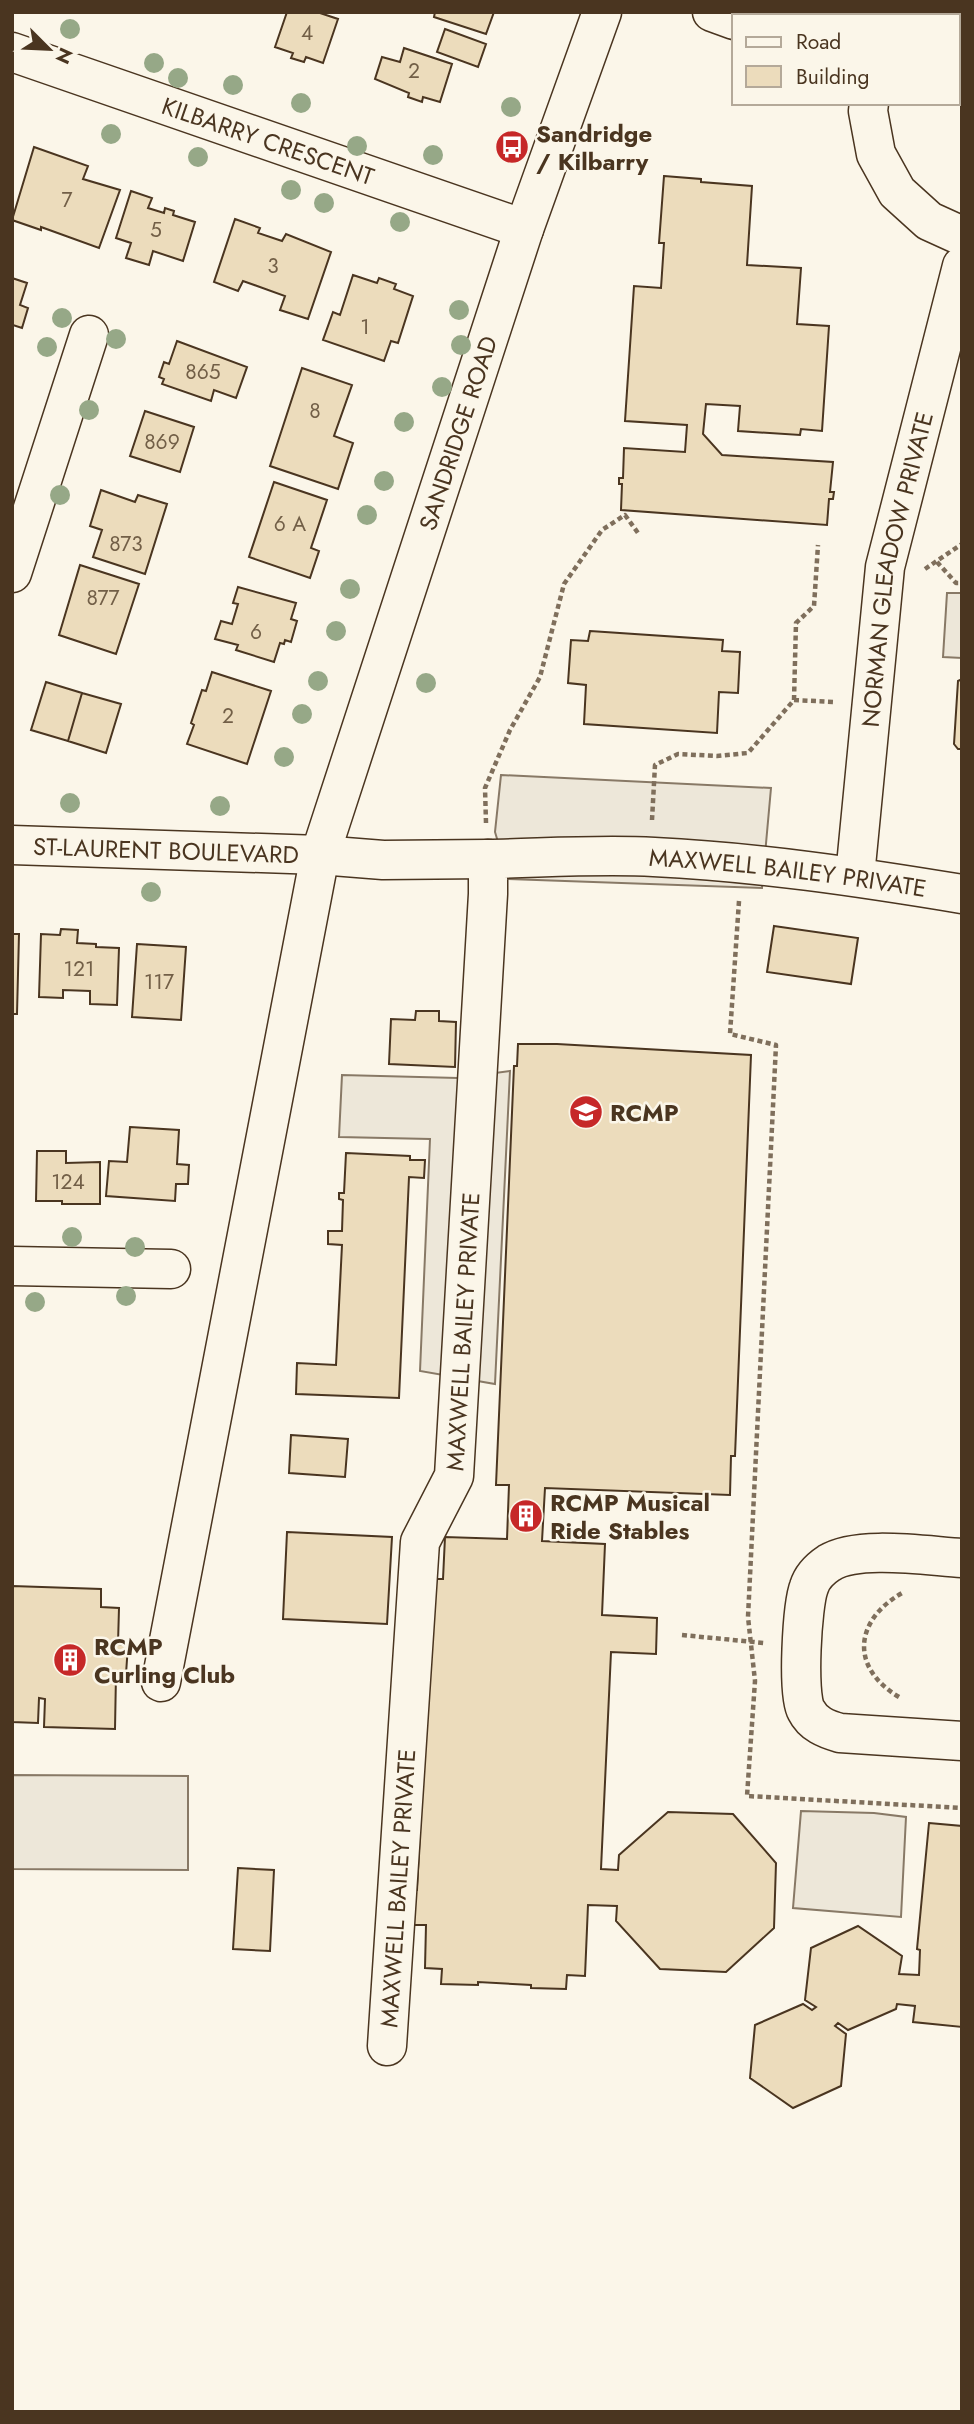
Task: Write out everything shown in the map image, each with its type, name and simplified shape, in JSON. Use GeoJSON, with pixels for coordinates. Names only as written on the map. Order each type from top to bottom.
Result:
{"type":"FeatureCollection","features":[{"type":"Feature","properties":{"kind":"street","name":"SANDRIDGE ROAD"},"geometry":{"type":"LineString","coordinates":[[161,1682],[320,855],[524,229],[602,12]]}},
{"type":"Feature","properties":{"kind":"street"},"geometry":{"type":"LineString","coordinates":[[712,12],[732,19]]}},
{"type":"Feature","properties":{"kind":"street","name":"KILBARRY CRESCENT"},"geometry":{"type":"LineString","coordinates":[[12,52],[524,229]]}},
{"type":"Feature","properties":{"kind":"street"},"geometry":{"type":"LineString","coordinates":[[869,105],[876,154],[897,192],[929,221],[962,236]]}},
{"type":"Feature","properties":{"kind":"street","name":"NORMAN GLEADOW PRIVATE"},"geometry":{"type":"LineString","coordinates":[[855,876],[885,567],[962,265]]}},
{"type":"Feature","properties":{"kind":"street"},"geometry":{"type":"LineString","coordinates":[[12,573],[89,335]]}},
{"type":"Feature","properties":{"kind":"street","name":"ST-LAURENT BOULEVARD"},"geometry":{"type":"LineString","coordinates":[[12,845],[320,855]]}},
{"type":"Feature","properties":{"kind":"street","name":"MAXWELL BAILEY PRIVATE"},"geometry":{"type":"LineString","coordinates":[[320,855],[383,860],[650,856],[744,862],[855,876],[962,894]]}},
{"type":"Feature","properties":{"kind":"street","name":"MAXWELL BAILEY PRIVATE"},"geometry":{"type":"LineString","coordinates":[[387,2046],[420,1542],[454,1476],[488,908],[488,859]]}},
{"type":"Feature","properties":{"kind":"street"},"geometry":{"type":"LineString","coordinates":[[12,1266],[172,1269]]}},
{"type":"Feature","properties":{"kind":"street"},"geometry":{"type":"LineString","coordinates":[[962,1558],[859,1554],[841,1557],[827,1564],[816,1574],[806,1595],[800,1685],[804,1708],[812,1719],[825,1728],[840,1733],[962,1741]]}},
{"type":"Feature","properties":{"kind":"path"},"geometry":{"type":"LineString","coordinates":[[488,859],[485,788],[510,730],[540,677],[564,584],[603,530],[625,515],[638,533]]}},
{"type":"Feature","properties":{"kind":"path"},"geometry":{"type":"LineString","coordinates":[[918,574],[962,544]]}},
{"type":"Feature","properties":{"kind":"path"},"geometry":{"type":"LineString","coordinates":[[650,856],[655,765],[678,754],[716,757],[748,753],[794,700],[796,623],[814,606],[818,545]]}},
{"type":"Feature","properties":{"kind":"path"},"geometry":{"type":"LineString","coordinates":[[937,562],[956,583],[962,583]]}},
{"type":"Feature","properties":{"kind":"path"},"geometry":{"type":"LineString","coordinates":[[744,862],[730,1034],[776,1045],[748,1617],[755,1681],[747,1796],[962,1808]]}},
{"type":"Feature","properties":{"kind":"path"},"geometry":{"type":"LineString","coordinates":[[906,1700],[886,1688],[871,1674],[863,1642],[869,1623],[882,1606],[910,1590]]}},
{"type":"Feature","properties":{"kind":"path"},"geometry":{"type":"LineString","coordinates":[[682,1635],[803,1647]]}},
{"type":"Feature","properties":{"kind":"shaded area"},"geometry":{"type":"Polygon","coordinates":[[[947,593],[962,593],[962,658],[943,657],[947,593]]]}},
{"type":"Feature","properties":{"kind":"shaded area"},"geometry":{"type":"Polygon","coordinates":[[[501,775],[771,788],[762,888],[509,879],[495,832],[501,775]]]}},
{"type":"Feature","properties":{"kind":"shaded area"},"geometry":{"type":"Polygon","coordinates":[[[510,1071],[495,1384],[420,1371],[430,1139],[339,1137],[342,1075],[458,1078],[510,1071]]]}},
{"type":"Feature","properties":{"kind":"shaded area"},"geometry":{"type":"Polygon","coordinates":[[[12,1775],[188,1776],[188,1870],[12,1869],[12,1775]]]}},
{"type":"Feature","properties":{"kind":"shaded area"},"geometry":{"type":"Polygon","coordinates":[[[801,1811],[874,1813],[906,1817],[901,1917],[793,1908],[801,1811]]]}},
{"type":"Feature","properties":{"kind":"building"},"geometry":{"type":"Polygon","coordinates":[[[287,12],[317,12],[338,19],[323,63],[306,57],[304,62],[291,58],[293,53],[275,47],[287,12]]]}},
{"type":"Feature","properties":{"kind":"building"},"geometry":{"type":"Polygon","coordinates":[[[435,12],[494,12],[486,34],[434,17],[435,12]]]}},
{"type":"Feature","properties":{"kind":"building"},"geometry":{"type":"Polygon","coordinates":[[[445,29],[486,44],[478,67],[437,52],[445,29]]]}},
{"type":"Feature","properties":{"kind":"building"},"geometry":{"type":"Polygon","coordinates":[[[404,48],[452,64],[440,102],[423,97],[422,102],[408,97],[409,93],[375,79],[382,57],[400,62],[404,48]]]}},
{"type":"Feature","properties":{"kind":"building"},"geometry":{"type":"Polygon","coordinates":[[[34,147],[88,166],[83,179],[120,190],[99,248],[41,227],[41,230],[12,220],[34,147]]]}},
{"type":"Feature","properties":{"kind":"building"},"geometry":{"type":"Polygon","coordinates":[[[664,176],[752,186],[747,265],[801,268],[797,324],[829,326],[822,431],[801,429],[800,435],[738,431],[740,406],[706,404],[703,434],[722,455],[833,462],[830,492],[834,492],[833,499],[829,499],[827,525],[621,510],[622,484],[619,484],[619,478],[623,478],[624,448],[685,452],[687,425],[625,421],[634,286],[661,288],[664,243],[659,243],[664,176]]]}},
{"type":"Feature","properties":{"kind":"building"},"geometry":{"type":"Polygon","coordinates":[[[131,191],[152,198],[148,208],[164,213],[165,208],[174,211],[173,215],[195,222],[183,261],[153,251],[149,265],[126,258],[131,243],[116,238],[131,191]]]}},
{"type":"Feature","properties":{"kind":"building"},"geometry":{"type":"Polygon","coordinates":[[[235,219],[260,228],[258,233],[282,241],[286,234],[331,252],[308,319],[280,310],[285,296],[243,281],[238,291],[214,282],[235,219]]]}},
{"type":"Feature","properties":{"kind":"building"},"geometry":{"type":"Polygon","coordinates":[[[353,275],[377,283],[379,278],[396,284],[394,289],[413,296],[398,343],[391,341],[384,361],[323,340],[333,312],[340,315],[353,275]]]}},
{"type":"Feature","properties":{"kind":"building"},"geometry":{"type":"Polygon","coordinates":[[[12,278],[27,283],[20,305],[28,308],[22,328],[13,325],[12,329],[12,278]]]}},
{"type":"Feature","properties":{"kind":"building"},"geometry":{"type":"Polygon","coordinates":[[[177,341],[247,367],[236,398],[214,390],[211,401],[162,384],[164,379],[159,377],[164,362],[169,364],[177,341]]]}},
{"type":"Feature","properties":{"kind":"building"},"geometry":{"type":"Polygon","coordinates":[[[302,368],[352,385],[334,436],[353,443],[338,489],[270,466],[302,368]]]}},
{"type":"Feature","properties":{"kind":"building"},"geometry":{"type":"Polygon","coordinates":[[[145,411],[194,427],[180,472],[130,456],[145,411]]]}},
{"type":"Feature","properties":{"kind":"building"},"geometry":{"type":"Polygon","coordinates":[[[274,482],[327,500],[311,548],[319,551],[310,578],[249,557],[274,482]]]}},
{"type":"Feature","properties":{"kind":"building"},"geometry":{"type":"Polygon","coordinates":[[[101,490],[135,502],[138,495],[167,504],[145,574],[93,557],[102,530],[90,526],[101,490]]]}},
{"type":"Feature","properties":{"kind":"building"},"geometry":{"type":"Polygon","coordinates":[[[80,565],[139,584],[116,654],[59,635],[80,565]]]}},
{"type":"Feature","properties":{"kind":"building"},"geometry":{"type":"Polygon","coordinates":[[[238,587],[296,603],[291,619],[297,621],[291,642],[285,640],[284,644],[280,643],[274,662],[236,650],[238,645],[215,639],[221,621],[232,624],[238,604],[233,603],[238,587]]]}},
{"type":"Feature","properties":{"kind":"building"},"geometry":{"type":"Polygon","coordinates":[[[590,631],[723,640],[722,651],[740,652],[738,693],[719,692],[717,733],[584,724],[586,685],[568,683],[571,640],[588,641],[590,631]]]}},
{"type":"Feature","properties":{"kind":"building"},"geometry":{"type":"Polygon","coordinates":[[[212,672],[271,691],[247,764],[187,744],[202,690],[206,691],[212,672]]]}},
{"type":"Feature","properties":{"kind":"building"},"geometry":{"type":"Polygon","coordinates":[[[962,679],[962,749],[958,749],[954,744],[958,681],[962,679]]]}},
{"type":"Feature","properties":{"kind":"building"},"geometry":{"type":"Polygon","coordinates":[[[46,682],[82,693],[68,741],[31,730],[46,682]]]}},
{"type":"Feature","properties":{"kind":"building"},"geometry":{"type":"Polygon","coordinates":[[[82,693],[121,704],[106,753],[68,741],[82,693]]]}},
{"type":"Feature","properties":{"kind":"building"},"geometry":{"type":"Polygon","coordinates":[[[774,926],[858,938],[851,984],[767,972],[774,926]]]}},
{"type":"Feature","properties":{"kind":"building"},"geometry":{"type":"Polygon","coordinates":[[[61,929],[78,930],[77,943],[119,948],[117,1005],[90,1004],[90,991],[63,990],[63,998],[39,997],[41,934],[60,935],[61,929]]]}},
{"type":"Feature","properties":{"kind":"building"},"geometry":{"type":"Polygon","coordinates":[[[12,934],[19,934],[17,1014],[12,1014],[12,934]]]}},
{"type":"Feature","properties":{"kind":"building"},"geometry":{"type":"Polygon","coordinates":[[[137,944],[186,947],[181,1020],[132,1017],[137,944]]]}},
{"type":"Feature","properties":{"kind":"building"},"geometry":{"type":"Polygon","coordinates":[[[416,1011],[439,1011],[439,1021],[456,1022],[455,1067],[389,1064],[391,1019],[415,1020],[416,1011]]]}},
{"type":"Feature","properties":{"kind":"building","name":"RCMP Musical Ride Stables"},"geometry":{"type":"Polygon","coordinates":[[[518,1044],[751,1055],[735,1456],[731,1456],[730,1495],[545,1488],[542,1541],[605,1544],[602,1615],[657,1618],[656,1654],[611,1652],[601,1869],[618,1870],[619,1855],[668,1812],[733,1814],[776,1863],[774,1928],[726,1972],[660,1969],[616,1921],[617,1906],[588,1905],[585,1976],[567,1975],[566,1989],[478,1982],[478,1985],[441,1984],[442,1969],[425,1968],[426,1925],[413,1925],[431,1614],[428,1579],[443,1579],[445,1537],[507,1539],[509,1485],[496,1485],[514,1066],[517,1066],[518,1044]]]}},
{"type":"Feature","properties":{"kind":"building"},"geometry":{"type":"Polygon","coordinates":[[[130,1127],[179,1130],[177,1164],[189,1165],[188,1184],[176,1184],[175,1201],[106,1196],[109,1161],[127,1162],[130,1127]]]}},
{"type":"Feature","properties":{"kind":"building"},"geometry":{"type":"Polygon","coordinates":[[[37,1151],[66,1151],[66,1163],[100,1162],[100,1204],[36,1201],[37,1151]]]}},
{"type":"Feature","properties":{"kind":"building"},"geometry":{"type":"Polygon","coordinates":[[[346,1153],[410,1156],[410,1160],[425,1160],[424,1178],[409,1177],[399,1398],[296,1394],[297,1363],[336,1365],[342,1245],[328,1244],[328,1231],[342,1231],[343,1200],[339,1199],[339,1193],[344,1193],[346,1153]]]}},
{"type":"Feature","properties":{"kind":"building"},"geometry":{"type":"Polygon","coordinates":[[[291,1435],[348,1439],[345,1477],[289,1473],[291,1435]]]}},
{"type":"Feature","properties":{"kind":"building"},"geometry":{"type":"Polygon","coordinates":[[[287,1532],[392,1537],[387,1624],[283,1619],[287,1532]]]}},
{"type":"Feature","properties":{"kind":"building","name":"RCMP Curling Club"},"geometry":{"type":"Polygon","coordinates":[[[12,1586],[101,1589],[101,1607],[119,1608],[118,1644],[128,1645],[126,1674],[116,1674],[115,1729],[44,1727],[45,1699],[39,1698],[38,1723],[12,1722],[12,1586]]]}},
{"type":"Feature","properties":{"kind":"building"},"geometry":{"type":"Polygon","coordinates":[[[929,1823],[962,1826],[962,2027],[913,2022],[915,2006],[897,2004],[896,2009],[848,2030],[838,2023],[835,2026],[846,2034],[841,2086],[793,2108],[750,2078],[755,2025],[803,2004],[812,2010],[816,2007],[805,2000],[811,1948],[858,1926],[902,1956],[899,1974],[919,1975],[920,1950],[917,1949],[929,1823]]]}},
{"type":"Feature","properties":{"kind":"building"},"geometry":{"type":"Polygon","coordinates":[[[238,1868],[274,1870],[270,1951],[233,1949],[238,1868]]]}},
{"type":"Feature","properties":{"kind":"place","name":"Sandridge / Kilbarry"},"geometry":{"type":"Point","coordinates":[512,147]}},
{"type":"Feature","properties":{"kind":"place","name":"RCMP"},"geometry":{"type":"Point","coordinates":[586,1112]}},
{"type":"Feature","properties":{"kind":"place","name":"RCMP Musical Ride Stables"},"geometry":{"type":"Point","coordinates":[526,1516]}},
{"type":"Feature","properties":{"kind":"place","name":"RCMP Curling Club"},"geometry":{"type":"Point","coordinates":[70,1660]}}]}
